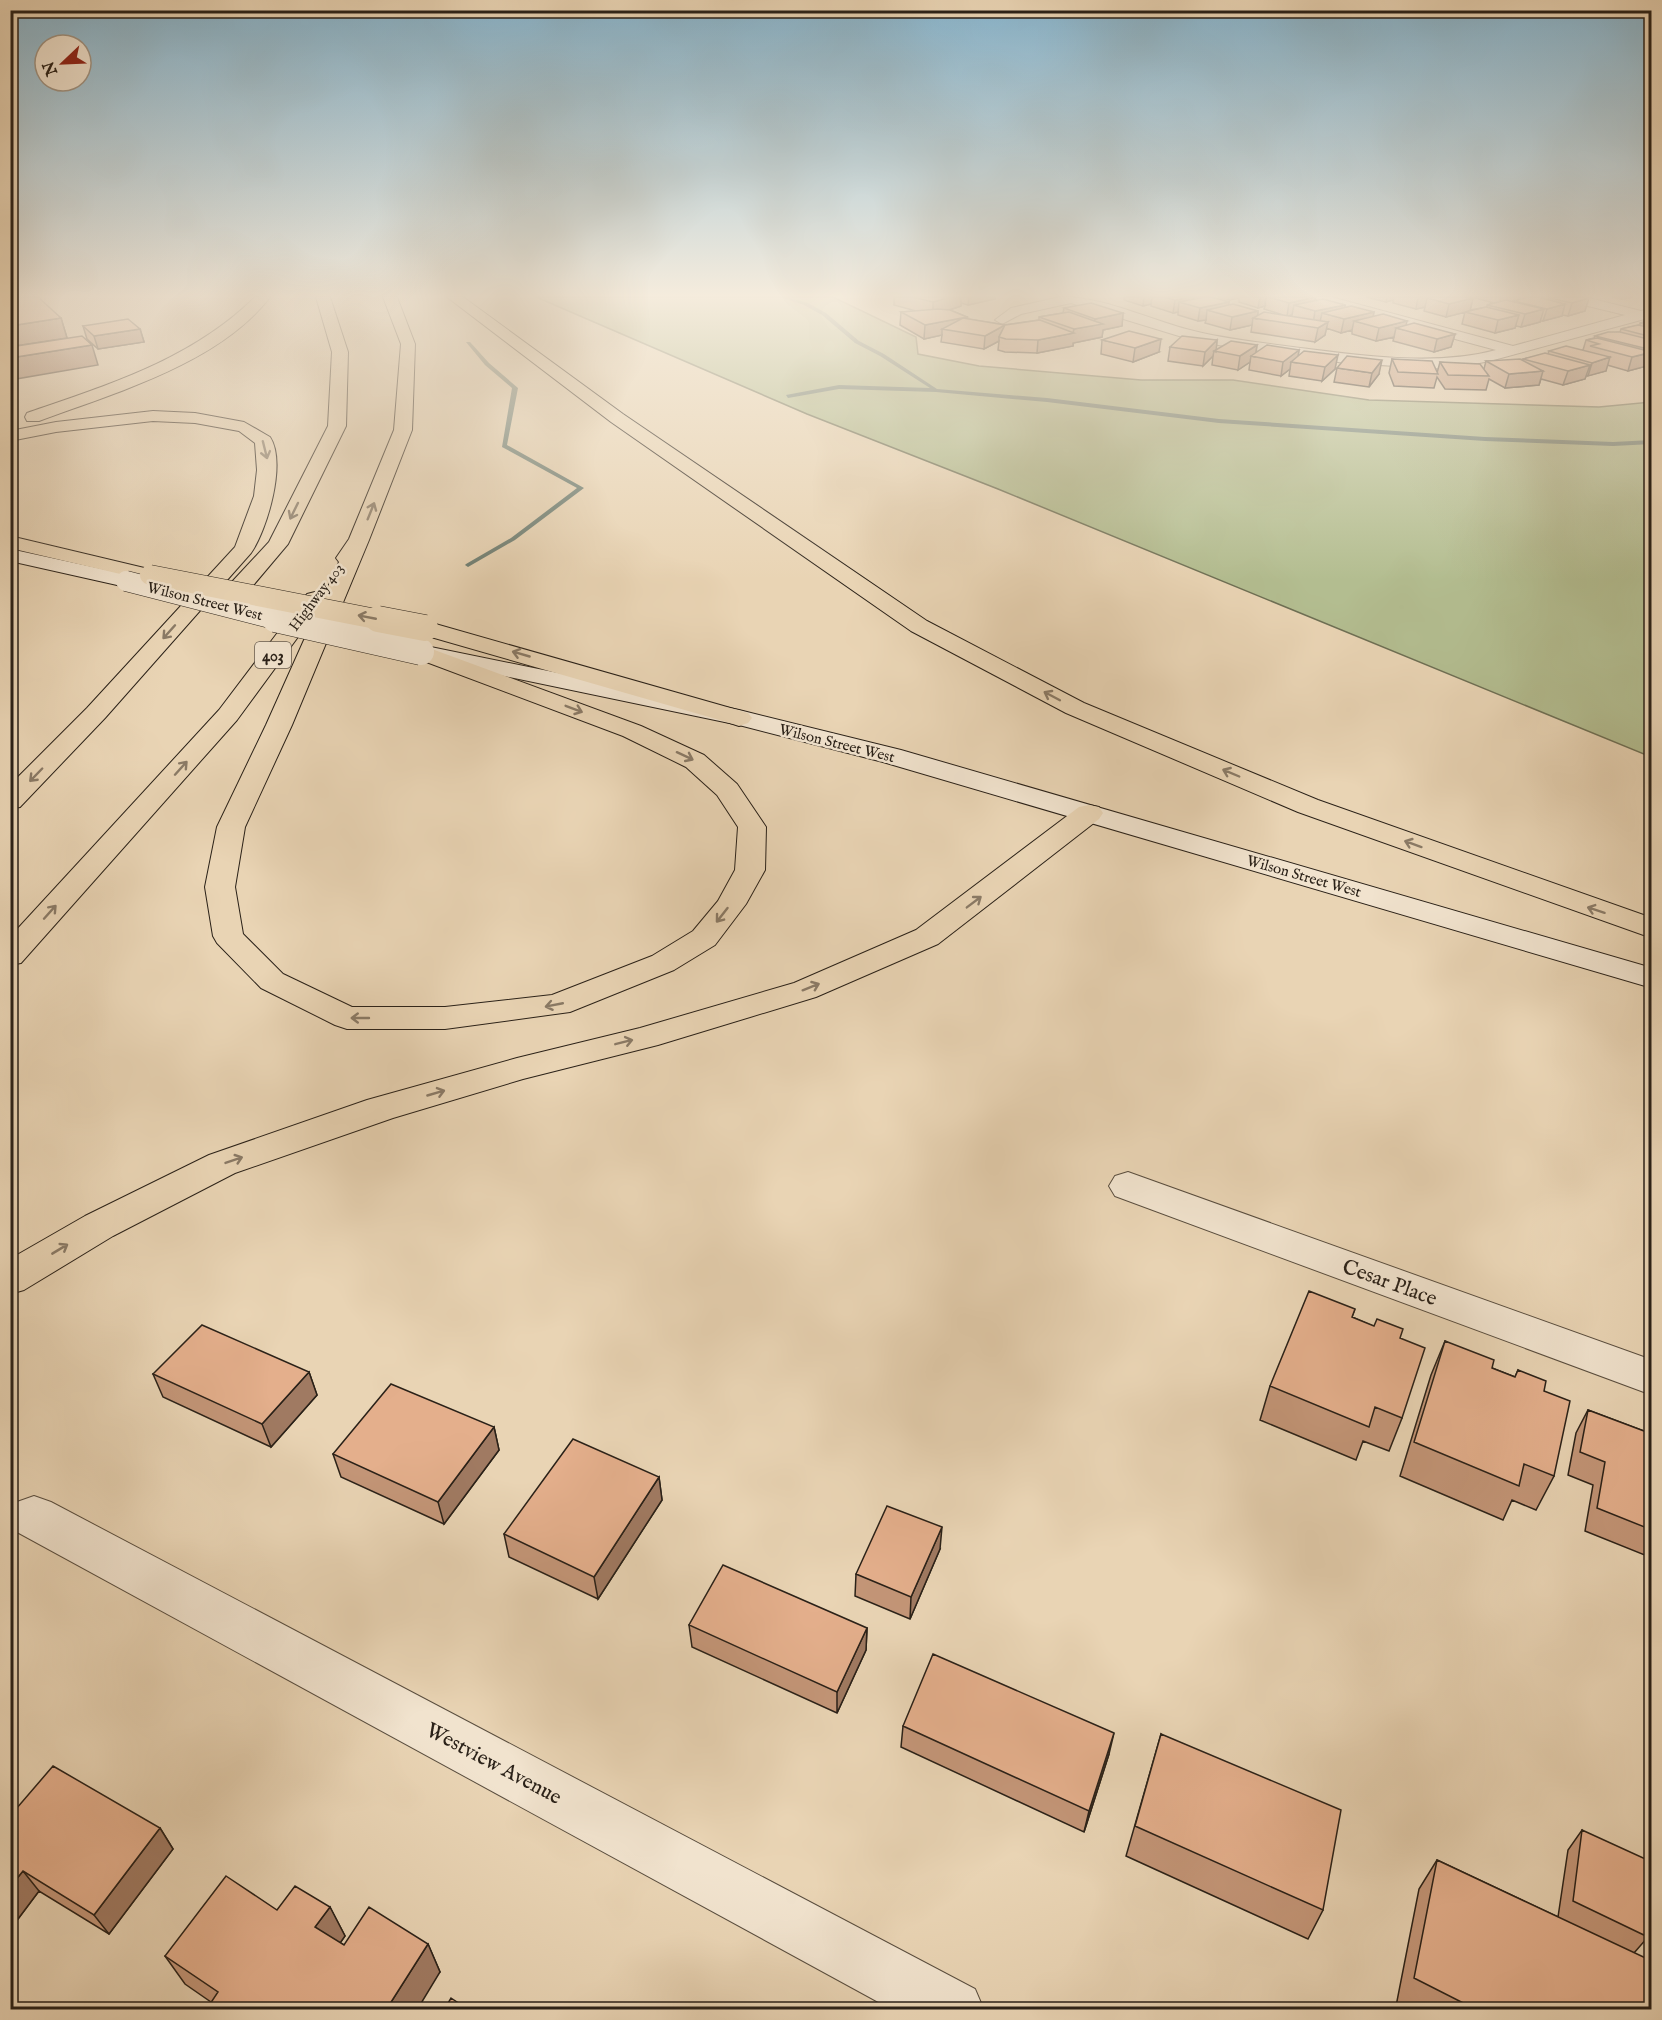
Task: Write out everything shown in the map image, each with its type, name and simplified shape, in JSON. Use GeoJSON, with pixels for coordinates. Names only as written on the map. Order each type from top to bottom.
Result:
{"type":"FeatureCollection","features":[{"type":"Feature","properties":{"kind":"highway"},"geometry":{"type":"LineString","coordinates":[[10,425],[103,391]]}},
{"type":"Feature","properties":{"kind":"highway"},"geometry":{"type":"LineString","coordinates":[[208,622],[278,544],[337,426],[338,391]]}},
{"type":"Feature","properties":{"kind":"highway","name":"Highway 403"},"geometry":{"type":"LineString","coordinates":[[10,956],[228,715],[358,540],[403,430],[405,391]]}},
{"type":"Feature","properties":{"kind":"highway"},"geometry":{"type":"LineString","coordinates":[[581,391],[919,626],[1075,708],[1308,806],[1652,929]]}},
{"type":"Feature","properties":{"kind":"highway"},"geometry":{"type":"LineString","coordinates":[[10,436],[153,416],[195,418],[244,427],[264,441],[268,467],[257,522],[244,549],[96,713],[10,801]]}},
{"type":"Feature","properties":{"kind":"highway"},"geometry":{"type":"LineString","coordinates":[[358,540],[279,725],[231,827],[219,887],[228,936],[273,981],[347,1018],[434,1018],[558,1005],[663,963],[704,938],[731,904],[750,870],[752,827],[728,790],[695,761],[632,731],[421,652]]}},
{"type":"Feature","properties":{"kind":"highway"},"geometry":{"type":"LineString","coordinates":[[10,542],[150,576],[425,628],[739,718]]}},
{"type":"Feature","properties":{"kind":"highway"},"geometry":{"type":"LineString","coordinates":[[10,821],[112,725]]}},
{"type":"Feature","properties":{"kind":"highway"},"geometry":{"type":"LineString","coordinates":[[10,1279],[99,1226],[222,1164],[380,1109],[517,1069],[646,1037],[805,990],[927,937],[1089,813]]}},
{"type":"Feature","properties":{"kind":"street","name":"Wilson Street West"},"geometry":{"type":"LineString","coordinates":[[10,555],[126,581],[240,611],[421,652],[739,718],[892,756],[1652,978]]}},
{"type":"Feature","properties":{"kind":"street","name":"Cesar Place"},"geometry":{"type":"LineString","coordinates":[[1128,1186],[1652,1378]]}},
{"type":"Feature","properties":{"kind":"street","name":"Westview Avenue"},"geometry":{"type":"LineString","coordinates":[[34,1517],[954,2010]]}},
{"type":"Feature","properties":{"kind":"green space"},"geometry":{"type":"Polygon","coordinates":[[[754,391],[1310,391],[1369,400],[1599,407],[1651,402],[1651,757],[998,489],[754,391]]]}},
{"type":"Feature","properties":{"kind":"building"},"geometry":{"type":"Polygon","coordinates":[[[1309,1291],[1355,1309],[1352,1317],[1374,1326],[1377,1319],[1403,1329],[1400,1338],[1425,1348],[1402,1418],[1375,1407],[1369,1427],[1270,1386],[1309,1291]]]}},
{"type":"Feature","properties":{"kind":"building"},"geometry":{"type":"Polygon","coordinates":[[[202,1325],[309,1372],[262,1424],[153,1374],[202,1325]]]}},
{"type":"Feature","properties":{"kind":"building"},"geometry":{"type":"Polygon","coordinates":[[[1445,1341],[1494,1360],[1492,1368],[1515,1377],[1518,1370],[1546,1381],[1544,1391],[1570,1401],[1554,1476],[1524,1464],[1519,1486],[1414,1442],[1445,1341]]]}},
{"type":"Feature","properties":{"kind":"building"},"geometry":{"type":"Polygon","coordinates":[[[391,1384],[494,1427],[438,1502],[333,1454],[391,1384]]]}},
{"type":"Feature","properties":{"kind":"building"},"geometry":{"type":"Polygon","coordinates":[[[1588,1410],[1652,1434],[1652,1530],[1597,1508],[1605,1462],[1580,1452],[1588,1410]]]}},
{"type":"Feature","properties":{"kind":"building"},"geometry":{"type":"Polygon","coordinates":[[[573,1439],[659,1477],[594,1577],[504,1534],[573,1439]]]}},
{"type":"Feature","properties":{"kind":"building"},"geometry":{"type":"Polygon","coordinates":[[[887,1506],[942,1527],[911,1597],[856,1574],[887,1506]]]}},
{"type":"Feature","properties":{"kind":"building"},"geometry":{"type":"Polygon","coordinates":[[[723,1565],[867,1628],[837,1692],[689,1625],[723,1565]]]}},
{"type":"Feature","properties":{"kind":"building"},"geometry":{"type":"Polygon","coordinates":[[[933,1654],[1114,1733],[1089,1811],[903,1726],[933,1654]]]}},
{"type":"Feature","properties":{"kind":"building"},"geometry":{"type":"Polygon","coordinates":[[[1161,1734],[1341,1810],[1323,1910],[1135,1826],[1161,1734]]]}},
{"type":"Feature","properties":{"kind":"building"},"geometry":{"type":"Polygon","coordinates":[[[53,1766],[160,1828],[94,1915],[23,1871],[10,1887],[10,1816],[53,1766]]]}},
{"type":"Feature","properties":{"kind":"building"},"geometry":{"type":"Polygon","coordinates":[[[1582,1830],[1652,1862],[1652,1896],[1648,1937],[1573,1901],[1582,1830]]]}},
{"type":"Feature","properties":{"kind":"building"},"geometry":{"type":"Polygon","coordinates":[[[1437,1860],[1652,1961],[1652,2010],[1477,2010],[1414,1978],[1437,1860]]]}},
{"type":"Feature","properties":{"kind":"building"},"geometry":{"type":"Polygon","coordinates":[[[226,1876],[277,1910],[295,1886],[330,1907],[315,1927],[344,1945],[369,1907],[428,1944],[386,2010],[206,2010],[218,1992],[165,1956],[226,1876]]]}},
{"type":"Feature","properties":{"kind":"building"},"geometry":{"type":"Polygon","coordinates":[[[451,1998],[469,2010],[444,2010],[451,1998]]]}},
{"type":"Feature","properties":{"kind":"waterway"},"geometry":{"type":"LineString","coordinates":[[468,565],[513,539],[581,488],[504,446],[514,391]]}},
{"type":"Feature","properties":{"kind":"waterway"},"geometry":{"type":"LineString","coordinates":[[788,396],[815,391]]}},
{"type":"Feature","properties":{"kind":"waterway"},"geometry":{"type":"LineString","coordinates":[[950,391],[1047,400],[1219,421],[1485,439],[1613,444],[1652,442]]}}]}
